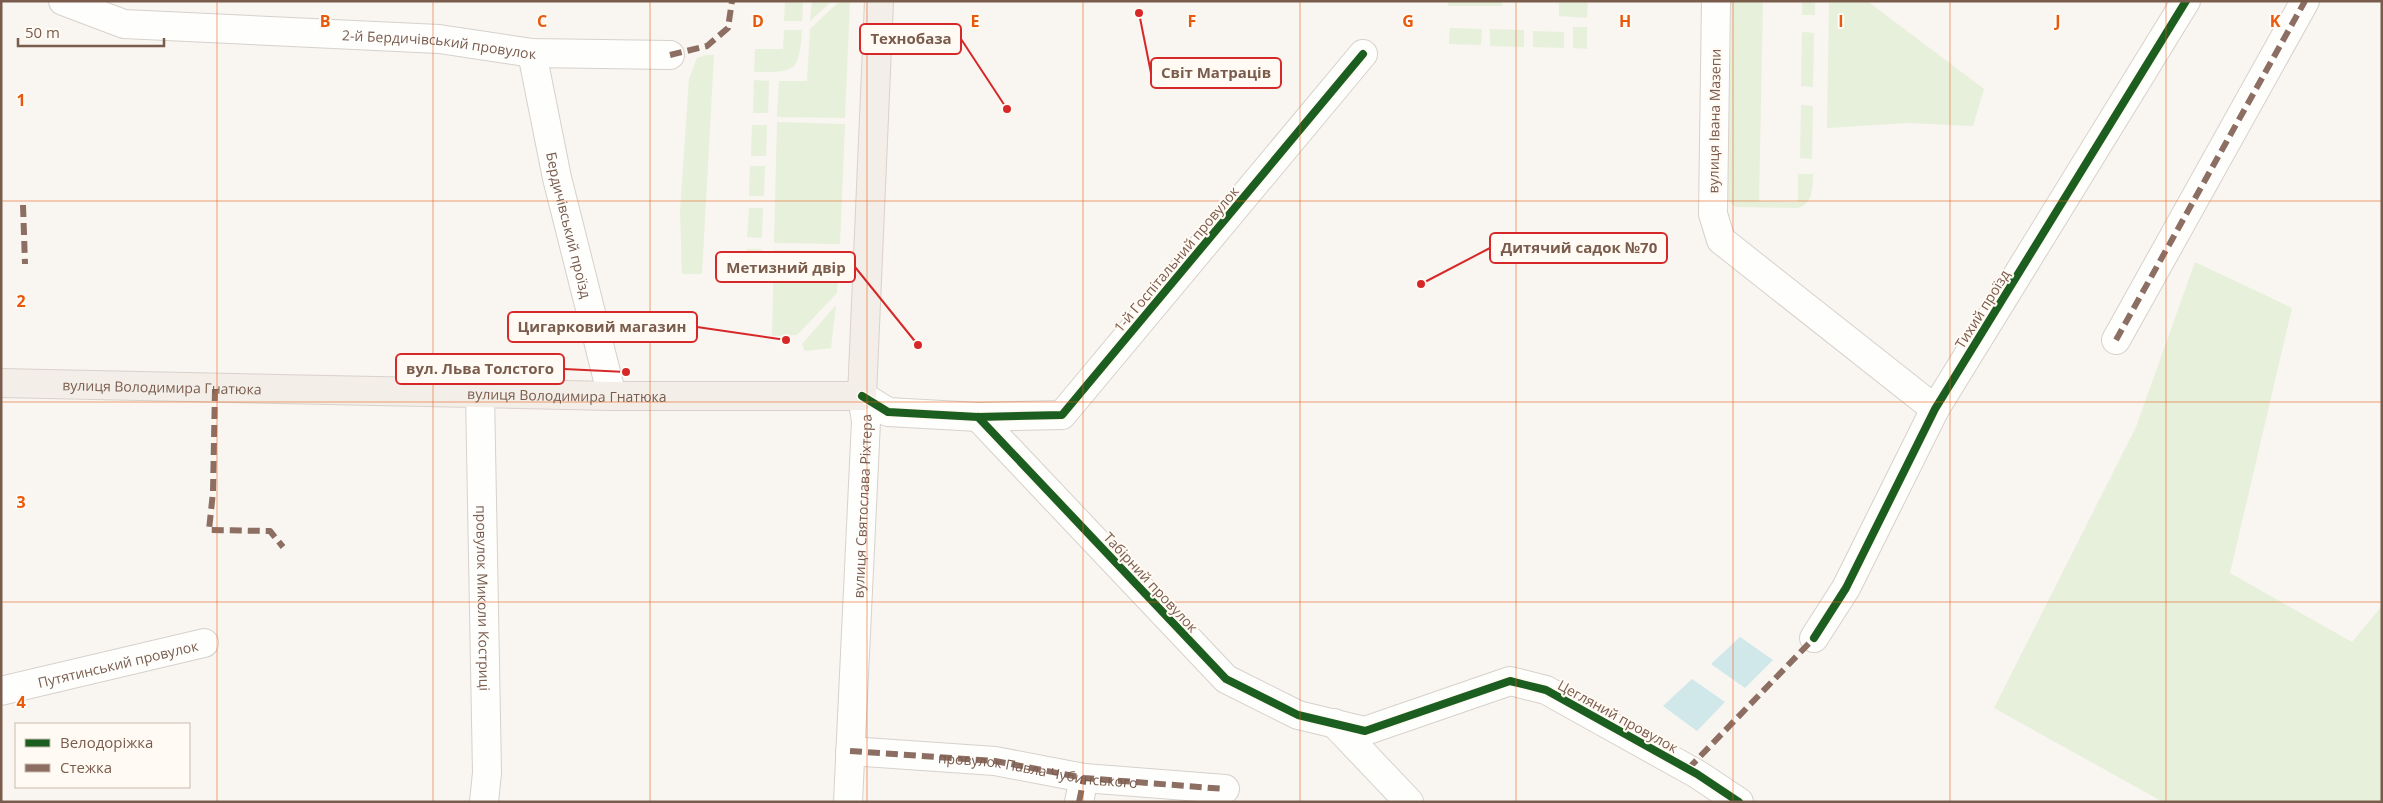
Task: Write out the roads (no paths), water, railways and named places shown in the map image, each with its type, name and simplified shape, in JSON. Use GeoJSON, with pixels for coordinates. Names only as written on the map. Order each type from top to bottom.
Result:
{"type":"FeatureCollection","features":[{"type":"Feature","properties":{"kind":"main road","name":"вулиця Святослава Ріхтера"},"geometry":{"type":"LineString","coordinates":[[862,396],[879,1]]}},
{"type":"Feature","properties":{"kind":"main road","name":"вулиця Володимира Гнатюка"},"geometry":{"type":"LineString","coordinates":[[1,383],[612,396],[862,396]]}},
{"type":"Feature","properties":{"kind":"street","name":"2-й Бердичівський провулок"},"geometry":{"type":"LineString","coordinates":[[63,1],[124,24],[439,39],[532,53],[670,55]]}},
{"type":"Feature","properties":{"kind":"street","name":"вулиця Івана Мазепи"},"geometry":{"type":"LineString","coordinates":[[1716,1],[1713,214],[1721,240],[1936,409]]}},
{"type":"Feature","properties":{"kind":"street","name":"Тихий проїзд"},"geometry":{"type":"LineString","coordinates":[[1814,638],[1846,588],[1936,409],[2186,1]]}},
{"type":"Feature","properties":{"kind":"street"},"geometry":{"type":"LineString","coordinates":[[2116,340],[2305,1]]}},
{"type":"Feature","properties":{"kind":"street","name":"Бердичівський проїзд"},"geometry":{"type":"LineString","coordinates":[[532,53],[556,178],[612,396]]}},
{"type":"Feature","properties":{"kind":"street","name":"1-й Госпітальний провулок"},"geometry":{"type":"LineString","coordinates":[[978,417],[1062,415],[1363,54]]}},
{"type":"Feature","properties":{"kind":"street","name":"провулок Миколи Костриці"},"geometry":{"type":"LineString","coordinates":[[480,393],[487,774],[484,802]]}},
{"type":"Feature","properties":{"kind":"street"},"geometry":{"type":"LineString","coordinates":[[862,396],[888,412],[978,417]]}},
{"type":"Feature","properties":{"kind":"street","name":"вулиця Святослава Ріхтера"},"geometry":{"type":"LineString","coordinates":[[848,802],[866,421],[862,396]]}},
{"type":"Feature","properties":{"kind":"street","name":"Табірний провулок"},"geometry":{"type":"LineString","coordinates":[[978,417],[1226,679],[1298,715],[1334,723]]}},
{"type":"Feature","properties":{"kind":"street","name":"Путятинський провулок"},"geometry":{"type":"LineString","coordinates":[[1,691],[204,643]]}},
{"type":"Feature","properties":{"kind":"street","name":"Цегляний провулок"},"geometry":{"type":"LineString","coordinates":[[1334,723],[1365,731],[1510,681],[1546,690],[1697,774],[1740,802]]}},
{"type":"Feature","properties":{"kind":"street"},"geometry":{"type":"LineString","coordinates":[[1334,723],[1409,802]]}},
{"type":"Feature","properties":{"kind":"street","name":"провулок Павла Чубинського"},"geometry":{"type":"LineString","coordinates":[[850,751],[995,761],[1082,790],[1225,789]]}},
{"type":"Feature","properties":{"kind":"water"},"geometry":{"type":"Polygon","coordinates":[[[1740,637],[1773,660],[1745,688],[1711,664],[1740,637]]]}},
{"type":"Feature","properties":{"kind":"water"},"geometry":{"type":"Polygon","coordinates":[[[1692,679],[1725,702],[1697,731],[1663,706],[1692,679]]]}},
{"type":"Feature","properties":{"kind":"place","name":"Світ Матраців"},"geometry":{"type":"Point","coordinates":[1139,13]}},
{"type":"Feature","properties":{"kind":"place","name":"Технобаза"},"geometry":{"type":"Point","coordinates":[1007,109]}},
{"type":"Feature","properties":{"kind":"place","name":"Дитячий садок №70"},"geometry":{"type":"Point","coordinates":[1421,284]}},
{"type":"Feature","properties":{"kind":"place","name":"Цигарковий магазин"},"geometry":{"type":"Point","coordinates":[786,340]}},
{"type":"Feature","properties":{"kind":"place","name":"Метизний двір"},"geometry":{"type":"Point","coordinates":[918,345]}},
{"type":"Feature","properties":{"kind":"place","name":"вул. Льва Толстого"},"geometry":{"type":"Point","coordinates":[626,372]}}]}
